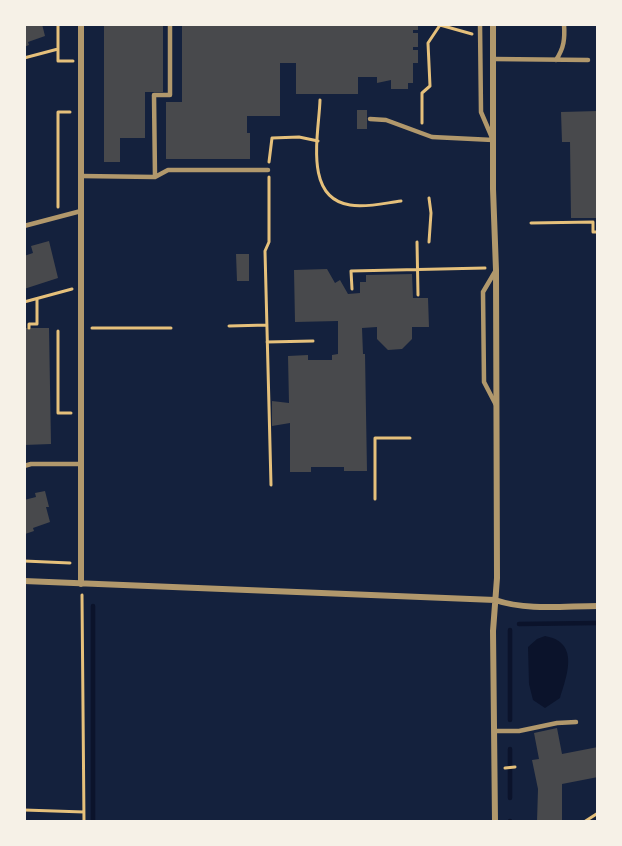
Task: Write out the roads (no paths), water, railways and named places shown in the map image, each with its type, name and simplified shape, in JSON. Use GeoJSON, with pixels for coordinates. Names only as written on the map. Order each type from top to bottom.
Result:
{"type":"FeatureCollection","features":[{"type":"Feature","properties":{"kind":"street"},"geometry":{"type":"LineString","coordinates":[[81,24],[81,584]]}},
{"type":"Feature","properties":{"kind":"street"},"geometry":{"type":"LineString","coordinates":[[493,24],[496,269],[493,631],[495,822]]}},
{"type":"Feature","properties":{"kind":"street"},"geometry":{"type":"LineString","coordinates":[[24,581],[495,600],[528,607],[598,606]]}},
{"type":"Feature","properties":{"kind":"lane"},"geometry":{"type":"LineString","coordinates":[[154,177],[154,95],[170,95],[170,24]]}},
{"type":"Feature","properties":{"kind":"lane"},"geometry":{"type":"LineString","coordinates":[[370,119],[386,120],[432,137],[493,140],[481,112],[480,24]]}},
{"type":"Feature","properties":{"kind":"lane"},"geometry":{"type":"LineString","coordinates":[[556,60],[565,42],[564,24]]}},
{"type":"Feature","properties":{"kind":"lane"},"geometry":{"type":"LineString","coordinates":[[494,59],[588,60]]}},
{"type":"Feature","properties":{"kind":"lane"},"geometry":{"type":"LineString","coordinates":[[81,176],[154,177],[168,170],[268,170]]}},
{"type":"Feature","properties":{"kind":"lane"},"geometry":{"type":"LineString","coordinates":[[24,226],[81,211]]}},
{"type":"Feature","properties":{"kind":"lane"},"geometry":{"type":"LineString","coordinates":[[496,269],[483,292],[484,382],[496,405]]}},
{"type":"Feature","properties":{"kind":"lane"},"geometry":{"type":"LineString","coordinates":[[24,466],[81,464]]}},
{"type":"Feature","properties":{"kind":"lane"},"geometry":{"type":"LineString","coordinates":[[494,731],[519,731],[557,723],[576,722]]}},
{"type":"Feature","properties":{"kind":"water"},"geometry":{"type":"Polygon","coordinates":[[[545,636],[556,639],[563,645],[567,652],[568,669],[560,698],[545,708],[533,700],[529,684],[528,647],[537,639],[545,636]]]}},
{"type":"Feature","properties":{"kind":"waterway"},"geometry":{"type":"LineString","coordinates":[[93,606],[93,822]]}},
{"type":"Feature","properties":{"kind":"waterway"},"geometry":{"type":"LineString","coordinates":[[519,624],[598,623]]}},
{"type":"Feature","properties":{"kind":"waterway"},"geometry":{"type":"LineString","coordinates":[[510,630],[510,720]]}},
{"type":"Feature","properties":{"kind":"waterway"},"geometry":{"type":"LineString","coordinates":[[510,749],[510,798]]}}]}
